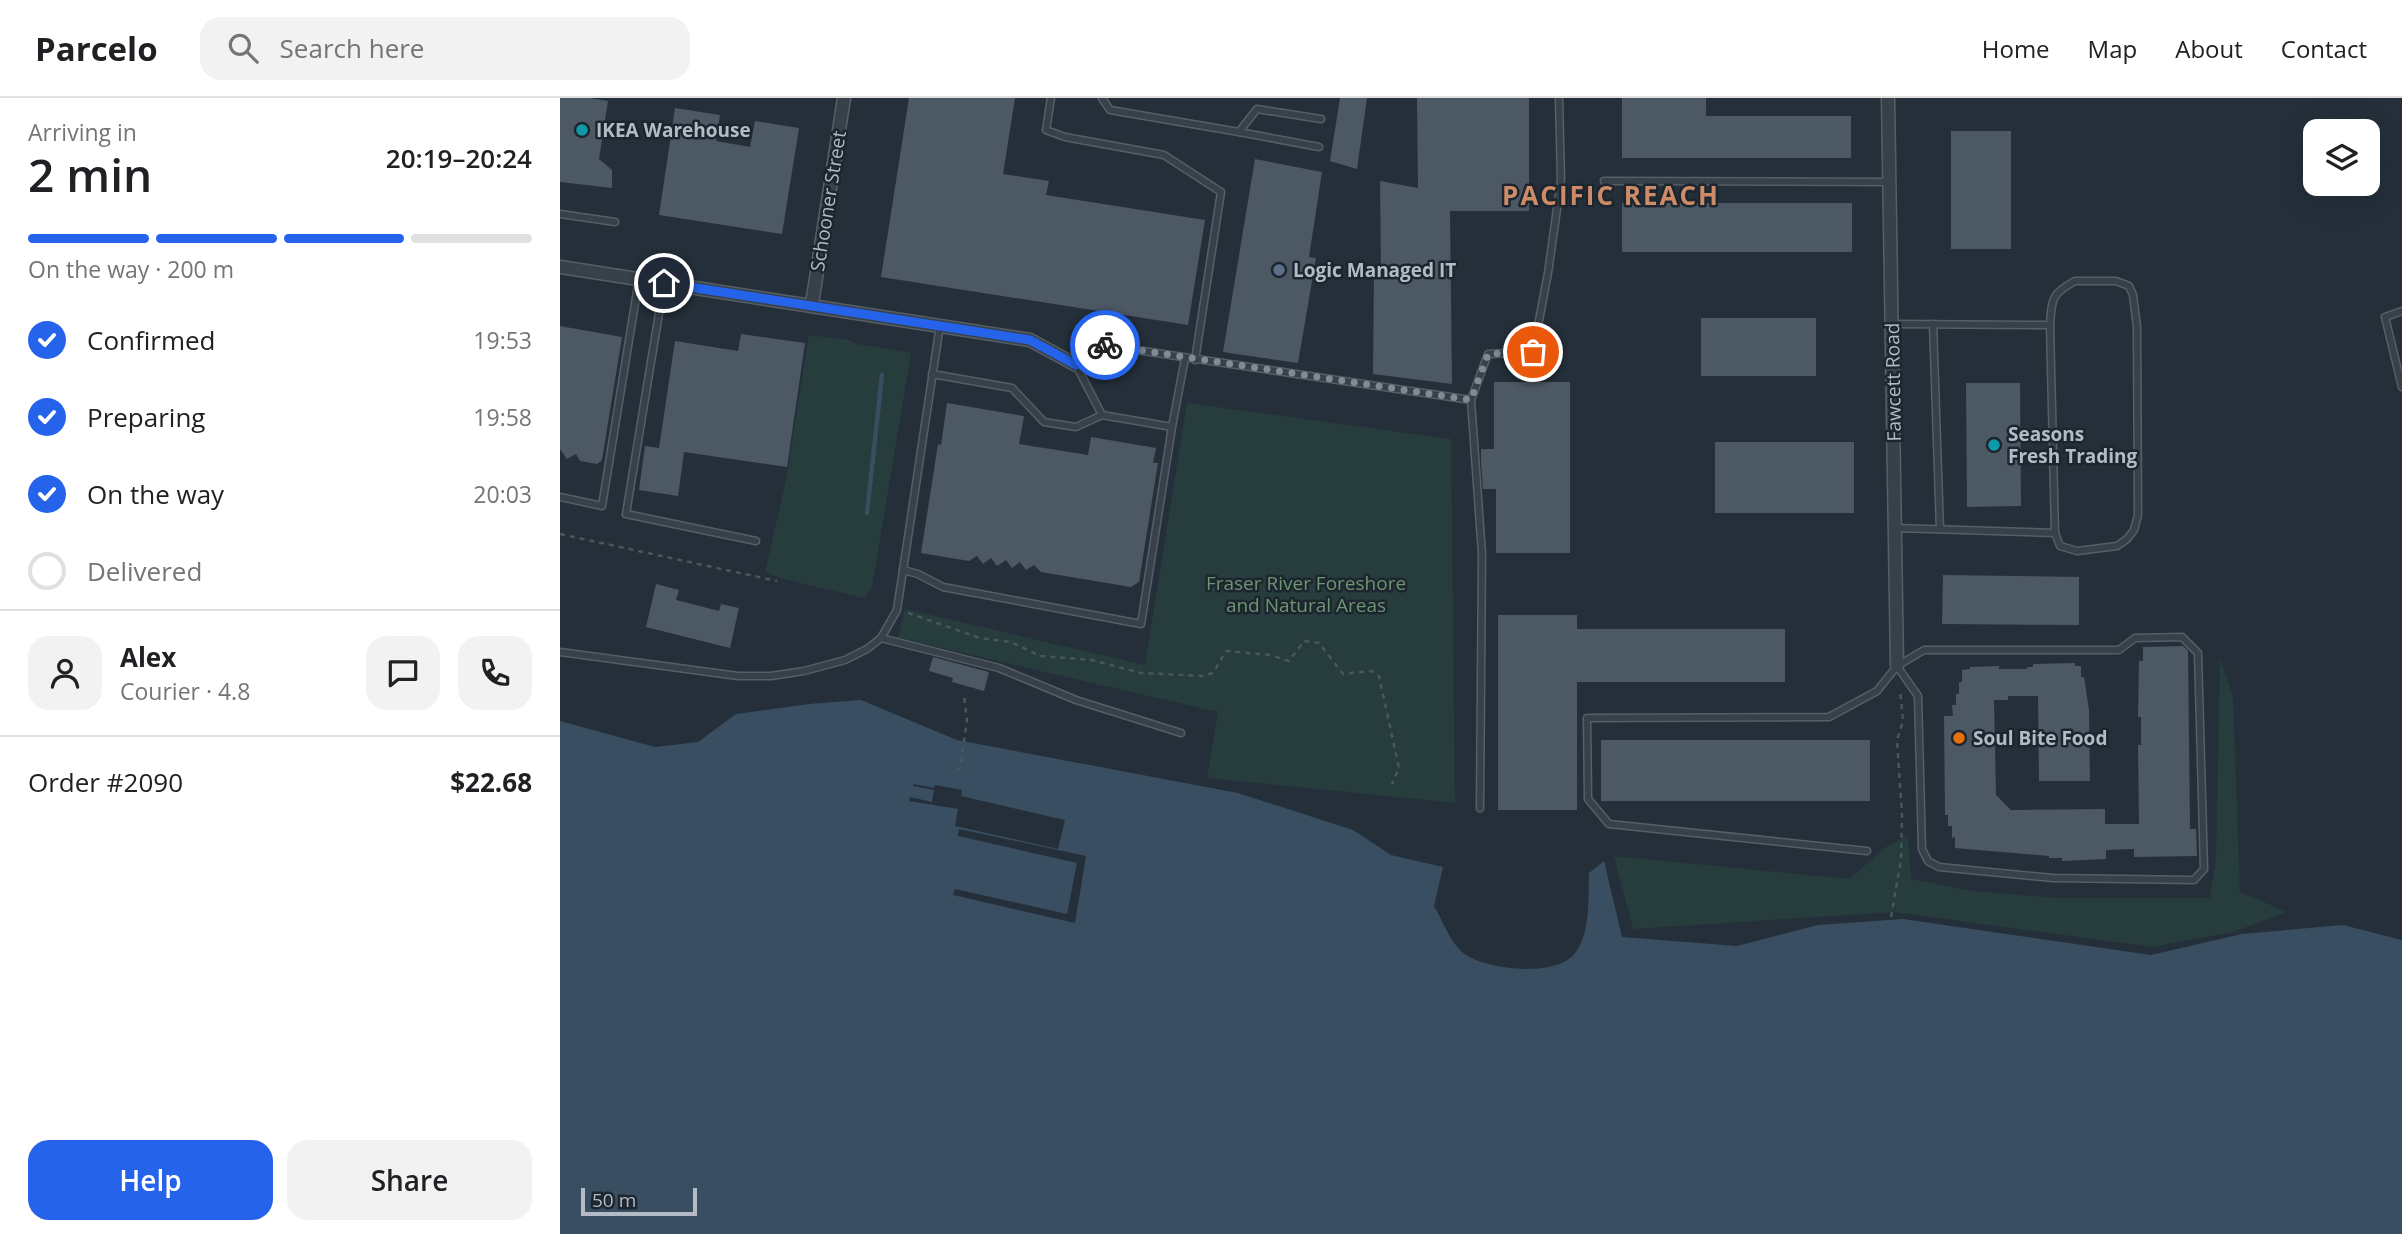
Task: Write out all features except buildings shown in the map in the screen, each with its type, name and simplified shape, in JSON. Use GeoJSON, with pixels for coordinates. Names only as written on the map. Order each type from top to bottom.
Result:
{"type":"FeatureCollection","features":[{"type":"Feature","properties":{"kind":"street","name":"Schooner Street"},"geometry":{"type":"LineString","coordinates":[[812,304],[844,98]]}},
{"type":"Feature","properties":{"kind":"street","name":"Fawcett Road"},"geometry":{"type":"LineString","coordinates":[[1888,98],[1897,666]]}},
{"type":"Feature","properties":{"kind":"street"},"geometry":{"type":"LineString","coordinates":[[560,267],[812,304],[1030,340],[1076,365]]}},
{"type":"Feature","properties":{"kind":"lane"},"geometry":{"type":"LineString","coordinates":[[1051,98],[1046,130],[1065,138],[1164,155],[1221,192],[1195,360]]}},
{"type":"Feature","properties":{"kind":"lane"},"geometry":{"type":"LineString","coordinates":[[1102,98],[1110,110],[1319,147]]}},
{"type":"Feature","properties":{"kind":"lane"},"geometry":{"type":"LineString","coordinates":[[1480,808],[1482,554],[1471,400],[1488,354],[1533,352],[1548,273],[1561,180],[1559,98]]}},
{"type":"Feature","properties":{"kind":"lane"},"geometry":{"type":"LineString","coordinates":[[1239,132],[1257,109],[1321,119]]}},
{"type":"Feature","properties":{"kind":"lane"},"geometry":{"type":"LineString","coordinates":[[1604,181],[1890,183]]}},
{"type":"Feature","properties":{"kind":"lane"},"geometry":{"type":"LineString","coordinates":[[560,214],[615,222]]}},
{"type":"Feature","properties":{"kind":"lane"},"geometry":{"type":"LineString","coordinates":[[560,497],[602,506],[639,279]]}},
{"type":"Feature","properties":{"kind":"lane"},"geometry":{"type":"LineString","coordinates":[[2076,281],[2116,281],[2129,286],[2133,295],[2137,327],[2138,515],[2134,530],[2127,539],[2117,545],[2077,551],[2060,545],[2054,533],[2050,325],[2052,299],[2058,290],[2076,281]]}},
{"type":"Feature","properties":{"kind":"lane"},"geometry":{"type":"LineString","coordinates":[[664,283],[626,514],[757,541]]}},
{"type":"Feature","properties":{"kind":"lane"},"geometry":{"type":"LineString","coordinates":[[2402,311],[2385,317],[2402,387]]}},
{"type":"Feature","properties":{"kind":"lane"},"geometry":{"type":"LineString","coordinates":[[1892,324],[2050,325]]}},
{"type":"Feature","properties":{"kind":"lane"},"geometry":{"type":"LineString","coordinates":[[1933,324],[1940,529]]}},
{"type":"Feature","properties":{"kind":"lane"},"geometry":{"type":"LineString","coordinates":[[560,652],[738,676],[771,676],[845,660],[881,638],[897,610],[940,325]]}},
{"type":"Feature","properties":{"kind":"lane"},"geometry":{"type":"LineString","coordinates":[[1102,415],[1076,365],[1103,345],[1471,400]]}},
{"type":"Feature","properties":{"kind":"lane"},"geometry":{"type":"LineString","coordinates":[[903,570],[918,573],[943,587],[1141,624],[1185,358]]}},
{"type":"Feature","properties":{"kind":"lane"},"geometry":{"type":"LineString","coordinates":[[932,374],[1012,388],[1044,422],[1076,426],[1102,415],[1172,427]]}},
{"type":"Feature","properties":{"kind":"lane"},"geometry":{"type":"LineString","coordinates":[[1895,528],[2054,533]]}},
{"type":"Feature","properties":{"kind":"lane"},"geometry":{"type":"LineString","coordinates":[[1867,851],[1609,824],[1588,799],[1587,718],[1829,717],[1877,691],[1897,666],[1924,650],[2119,650],[2135,638],[2182,637],[2198,653],[2203,869],[2194,880],[2053,878],[1939,867],[1928,860],[1922,849],[1918,696],[1897,666]]}},
{"type":"Feature","properties":{"kind":"lane"},"geometry":{"type":"LineString","coordinates":[[881,638],[999,668],[1076,700],[1181,733]]}},
{"type":"Feature","properties":{"kind":"path"},"geometry":{"type":"LineString","coordinates":[[560,534],[778,582]]}},
{"type":"Feature","properties":{"kind":"path"},"geometry":{"type":"LineString","coordinates":[[897,610],[980,638],[1012,642],[1040,656],[1092,660],[1141,673],[1202,676],[1213,673],[1226,651],[1270,655],[1289,661],[1304,641],[1319,643],[1343,674],[1372,671],[1379,676],[1399,768],[1392,784]]}},
{"type":"Feature","properties":{"kind":"path"},"geometry":{"type":"LineString","coordinates":[[1891,917],[1900,860],[1902,814],[1897,740],[1903,721],[1897,666]]}},
{"type":"Feature","properties":{"kind":"path"},"geometry":{"type":"LineString","coordinates":[[957,768],[960,769],[967,720],[964,696]]}},
{"type":"Feature","properties":{"kind":"green space"},"geometry":{"type":"Polygon","coordinates":[[[809,335],[850,340],[857,344],[911,353],[872,588],[864,598],[783,579],[765,572],[786,480],[809,335]]]}},
{"type":"Feature","properties":{"kind":"green space","name":"Fraser River Foreshore and Natural Areas"},"geometry":{"type":"Polygon","coordinates":[[[1187,403],[1451,439],[1455,803],[1207,778],[1218,712],[898,638],[905,609],[1145,665],[1187,403]]]}},
{"type":"Feature","properties":{"kind":"green space"},"geometry":{"type":"Polygon","coordinates":[[[2220,658],[2233,697],[2240,892],[2287,912],[2233,932],[2152,947],[1895,912],[1633,929],[1614,856],[1849,879],[1886,847],[1908,835],[1911,879],[1971,891],[2057,898],[2210,898],[2216,859],[2220,658]]]}},
{"type":"Feature","properties":{"kind":"water"},"geometry":{"type":"Polygon","coordinates":[[[861,700],[957,740],[1238,793],[1353,830],[1391,855],[1443,867],[1434,906],[1461,951],[1491,965],[1523,969],[1555,966],[1576,952],[1586,924],[1589,873],[1604,861],[1622,937],[1737,946],[1818,925],[1903,919],[2151,955],[2242,934],[2343,925],[2402,940],[2402,1234],[560,1234],[560,721],[655,747],[698,742],[736,714],[861,700]]]}},
{"type":"Feature","properties":{"kind":"pier"},"geometry":{"type":"Polygon","coordinates":[[[913,784],[962,790],[961,796],[1065,820],[1058,849],[955,826],[958,809],[909,801],[910,797],[932,802],[934,790],[913,784]]]}},
{"type":"Feature","properties":{"kind":"pier"},"geometry":{"type":"Polygon","coordinates":[[[959,829],[1086,856],[1075,923],[953,895],[955,889],[1067,914],[1077,863],[958,836],[959,829]]]}},
{"type":"Feature","properties":{"kind":"waterway"},"geometry":{"type":"LineString","coordinates":[[867,513],[882,375]]}},
{"type":"Feature","properties":{"kind":"way so far"},"geometry":{"type":"LineString","coordinates":[[1105,345],[1471,400],[1488,354],[1533,352]]}},
{"type":"Feature","properties":{"kind":"place","name":"IKEA Warehouse"},"geometry":{"type":"Point","coordinates":[582,130]}},
{"type":"Feature","properties":{"kind":"place","name":"Logic Managed IT"},"geometry":{"type":"Point","coordinates":[1279,270]}},
{"type":"Feature","properties":{"kind":"place","name":"Seasons Fresh Trading"},"geometry":{"type":"Point","coordinates":[1994,445]}},
{"type":"Feature","properties":{"kind":"place","name":"Soul Bite Food"},"geometry":{"type":"Point","coordinates":[1959,738]}},
{"type":"Feature","properties":{"kind":"district","name":"PACIFIC REACH"},"geometry":{"type":"Point","coordinates":[1611,195]}},
{"type":"Feature","properties":{"kind":"route"},"geometry":{"type":"LineString","coordinates":[[664,283],[1030,340],[1076,365],[1105,345]]}}]}
